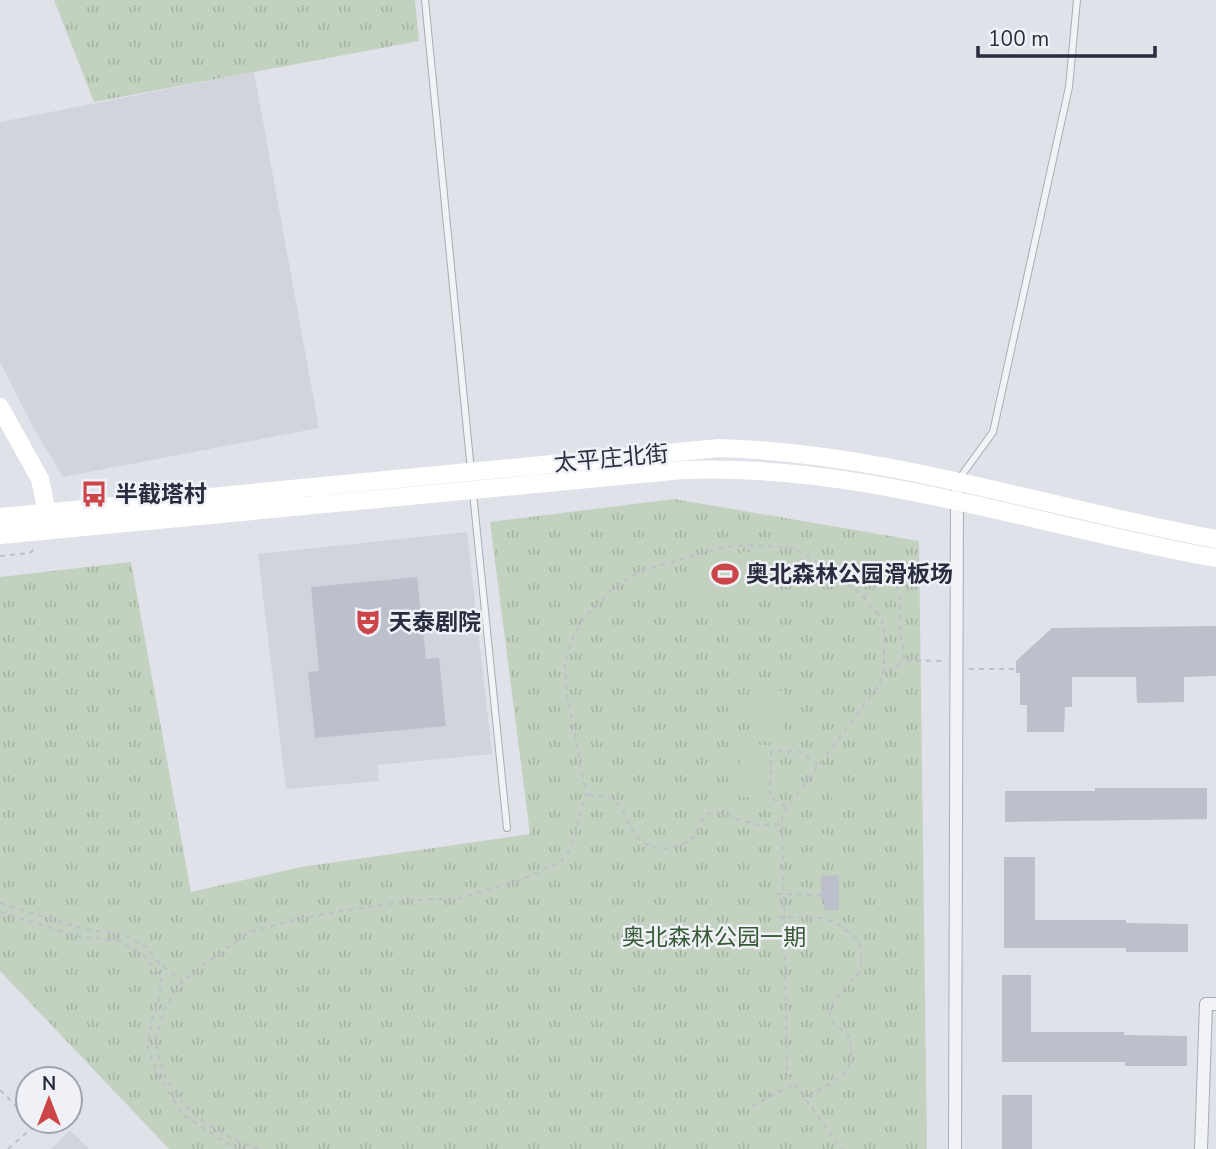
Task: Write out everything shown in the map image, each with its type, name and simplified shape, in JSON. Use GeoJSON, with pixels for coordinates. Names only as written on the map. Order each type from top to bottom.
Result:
{"type":"FeatureCollection","features":[{"type":"Feature","properties":{"kind":"main road"},"geometry":{"type":"LineString","coordinates":[[0,407],[40,479],[48,521]]}},
{"type":"Feature","properties":{"kind":"main road","name":"太平庄北街"},"geometry":{"type":"LineString","coordinates":[[0,535],[48,521],[471,471],[719,448],[759,449],[832,457],[918,472],[1216,539]]}},
{"type":"Feature","properties":{"kind":"main road","name":"太平庄北街"},"geometry":{"type":"LineString","coordinates":[[0,517],[48,521],[719,469],[756,470],[829,477],[957,501],[1216,558]]}},
{"type":"Feature","properties":{"kind":"street"},"geometry":{"type":"LineString","coordinates":[[956,1149],[957,482]]}},
{"type":"Feature","properties":{"kind":"street"},"geometry":{"type":"LineString","coordinates":[[1201,1149],[1206,1004],[1216,1003]]}},
{"type":"Feature","properties":{"kind":"lane"},"geometry":{"type":"LineString","coordinates":[[425,0],[506,828]]}},
{"type":"Feature","properties":{"kind":"lane"},"geometry":{"type":"LineString","coordinates":[[957,482],[993,432],[1069,87],[1077,0]]}},
{"type":"Feature","properties":{"kind":"path"},"geometry":{"type":"LineString","coordinates":[[259,1149],[208,1125],[186,1107],[166,1079],[156,1040],[165,1006],[182,981],[248,932],[341,911],[465,897],[520,880],[561,862],[571,848],[586,794],[566,693],[565,663],[581,622],[610,591],[638,572],[724,547],[750,545],[793,548],[824,566],[863,597],[884,625],[884,670],[879,685],[782,814],[787,1074],[842,1149]]}},
{"type":"Feature","properties":{"kind":"path"},"geometry":{"type":"LineString","coordinates":[[863,597],[883,582],[895,582],[899,590],[900,634],[904,643],[904,660]]}},
{"type":"Feature","properties":{"kind":"path"},"geometry":{"type":"LineString","coordinates":[[884,670],[894,669],[904,660],[1016,669]]}},
{"type":"Feature","properties":{"kind":"path"},"geometry":{"type":"LineString","coordinates":[[786,808],[770,797],[771,751],[801,752],[818,765]]}},
{"type":"Feature","properties":{"kind":"path"},"geometry":{"type":"LineString","coordinates":[[586,794],[613,799],[623,810],[637,838],[656,849],[681,847],[696,836],[700,823],[709,813],[721,811],[761,826],[782,824]]}},
{"type":"Feature","properties":{"kind":"path"},"geometry":{"type":"LineString","coordinates":[[777,894],[821,895]]}},
{"type":"Feature","properties":{"kind":"path"},"geometry":{"type":"LineString","coordinates":[[0,903],[84,929],[125,935],[146,947],[159,962],[187,985]]}},
{"type":"Feature","properties":{"kind":"path"},"geometry":{"type":"LineString","coordinates":[[0,912],[76,936],[120,941],[142,954],[161,976],[160,997],[152,1019],[148,1047],[158,1076],[183,1115],[236,1149]]}},
{"type":"Feature","properties":{"kind":"path"},"geometry":{"type":"LineString","coordinates":[[778,917],[821,918],[833,922],[857,938],[861,949],[861,971],[840,991],[831,1008],[831,1019],[836,1028],[848,1032],[851,1044],[848,1071],[806,1098]]}},
{"type":"Feature","properties":{"kind":"path"},"geometry":{"type":"LineString","coordinates":[[752,1106],[795,1084]]}},
{"type":"Feature","properties":{"kind":"path"},"geometry":{"type":"LineString","coordinates":[[0,1090],[14,1104]]}},
{"type":"Feature","properties":{"kind":"path"},"geometry":{"type":"LineString","coordinates":[[8,1149],[24,1135]]}},
{"type":"Feature","properties":{"kind":"shaded area"},"geometry":{"type":"Polygon","coordinates":[[[254,72],[319,428],[63,477],[32,425],[0,362],[0,122],[254,72]]]}},
{"type":"Feature","properties":{"kind":"shaded area"},"geometry":{"type":"Polygon","coordinates":[[[467,532],[492,754],[378,765],[379,781],[286,789],[258,554],[467,532]]]}},
{"type":"Feature","properties":{"kind":"shaded area"},"geometry":{"type":"Polygon","coordinates":[[[65,1135],[75,1135],[89,1149],[51,1149],[65,1135]]]}},
{"type":"Feature","properties":{"kind":"green space"},"geometry":{"type":"Polygon","coordinates":[[[54,0],[415,0],[419,41],[94,102],[54,0]]]}},
{"type":"Feature","properties":{"kind":"green space","name":"奥北森林公园一期"},"geometry":{"type":"Polygon","coordinates":[[[674,499],[919,541],[927,1149],[169,1149],[0,971],[0,577],[131,562],[191,892],[301,867],[530,834],[490,522],[674,499]]]}},
{"type":"Feature","properties":{"kind":"green space","name":"奥北森林公园滑板场"},"geometry":{"type":"Polygon","coordinates":[[[748,551],[759,584],[750,593],[732,593],[721,601],[716,601],[693,593],[690,589],[696,565],[699,563],[726,559],[748,551]]]}},
{"type":"Feature","properties":{"kind":"green space"},"geometry":{"type":"Polygon","coordinates":[[[754,691],[783,691],[782,742],[754,741],[754,691]]]}},
{"type":"Feature","properties":{"kind":"green space"},"geometry":{"type":"Polygon","coordinates":[[[740,745],[771,745],[770,797],[739,797],[740,745]]]}},
{"type":"Feature","properties":{"kind":"green space"},"geometry":{"type":"Polygon","coordinates":[[[831,779],[841,779],[842,801],[832,801],[831,779]]]}},
{"type":"Feature","properties":{"kind":"green space"},"geometry":{"type":"Polygon","coordinates":[[[833,806],[842,806],[841,829],[832,829],[833,806]]]}},
{"type":"Feature","properties":{"kind":"green space"},"geometry":{"type":"Polygon","coordinates":[[[833,833],[842,834],[841,856],[832,856],[833,833]]]}},
{"type":"Feature","properties":{"kind":"green space"},"geometry":{"type":"Polygon","coordinates":[[[819,834],[829,834],[829,856],[820,856],[819,834]]]}},
{"type":"Feature","properties":{"kind":"building","name":"天泰剧院"},"geometry":{"type":"Polygon","coordinates":[[[417,577],[426,659],[439,658],[446,726],[315,738],[308,672],[319,671],[311,587],[417,577]]]}},
{"type":"Feature","properties":{"kind":"building"},"geometry":{"type":"Polygon","coordinates":[[[1216,626],[1216,676],[1184,677],[1184,702],[1137,703],[1136,677],[1072,677],[1072,707],[1065,707],[1064,732],[1027,732],[1027,705],[1020,705],[1020,673],[1016,673],[1016,661],[1052,628],[1216,626]]]}},
{"type":"Feature","properties":{"kind":"building"},"geometry":{"type":"Polygon","coordinates":[[[1095,788],[1207,788],[1207,819],[1005,822],[1005,791],[1095,791],[1095,788]]]}},
{"type":"Feature","properties":{"kind":"building"},"geometry":{"type":"Polygon","coordinates":[[[1004,857],[1035,857],[1035,920],[1126,920],[1126,923],[1188,924],[1188,952],[1126,952],[1126,948],[1004,948],[1004,857]]]}},
{"type":"Feature","properties":{"kind":"building"},"geometry":{"type":"Polygon","coordinates":[[[839,875],[839,910],[824,910],[821,876],[839,875]]]}},
{"type":"Feature","properties":{"kind":"building"},"geometry":{"type":"Polygon","coordinates":[[[1002,975],[1031,975],[1031,1032],[1124,1032],[1124,1035],[1187,1036],[1187,1066],[1125,1066],[1125,1062],[1002,1062],[1002,975]]]}},
{"type":"Feature","properties":{"kind":"building"},"geometry":{"type":"Polygon","coordinates":[[[1002,1095],[1032,1095],[1032,1149],[1002,1149],[1002,1095]]]}},
{"type":"Feature","properties":{"kind":"place","name":"半截塔村"},"geometry":{"type":"Point","coordinates":[94,494]}},
{"type":"Feature","properties":{"kind":"place","name":"奥北森林公园滑板场"},"geometry":{"type":"Point","coordinates":[725,574]}},
{"type":"Feature","properties":{"kind":"place","name":"天泰剧院"},"geometry":{"type":"Point","coordinates":[368,622]}}]}
